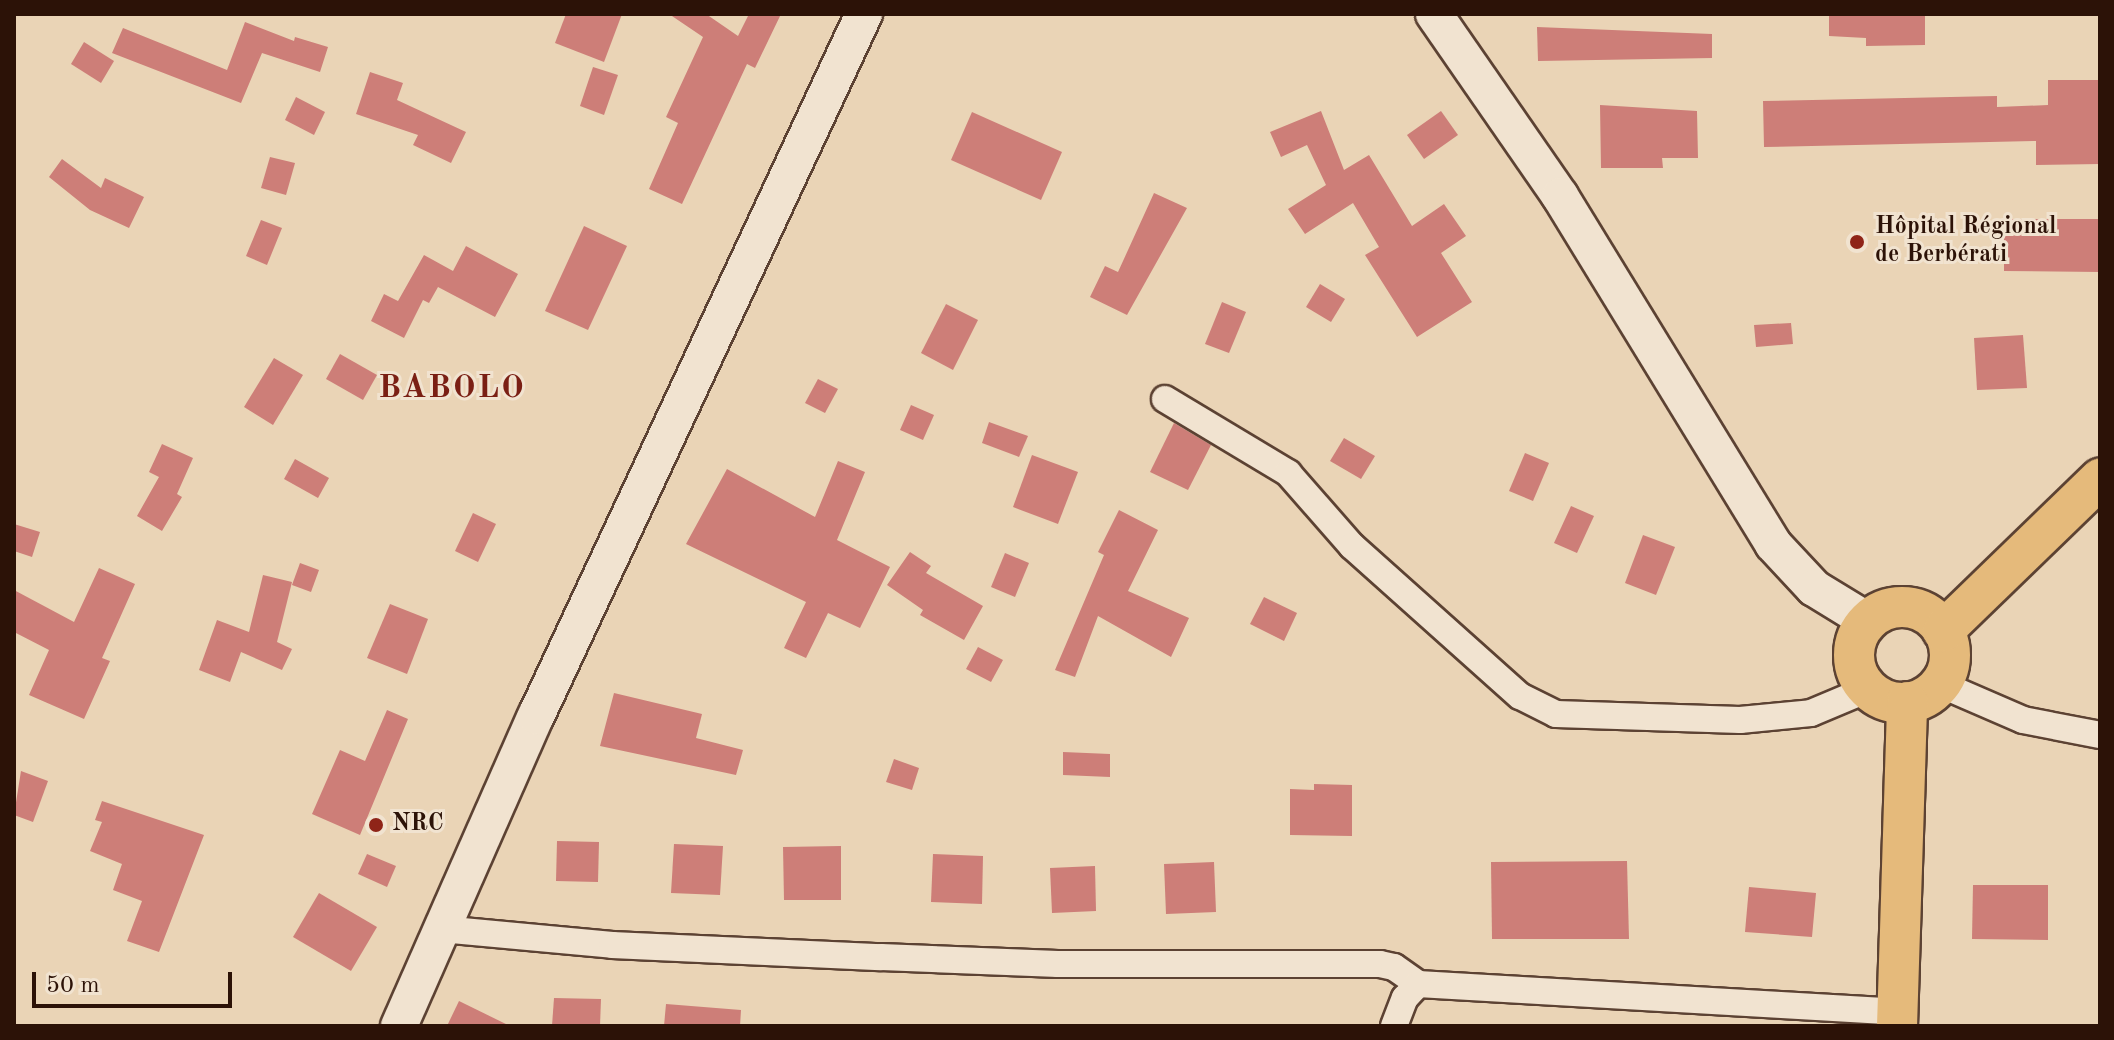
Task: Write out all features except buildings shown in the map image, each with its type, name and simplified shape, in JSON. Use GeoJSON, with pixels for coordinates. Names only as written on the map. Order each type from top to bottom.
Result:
{"type":"FeatureCollection","features":[{"type":"Feature","properties":{"kind":"main road"},"geometry":{"type":"LineString","coordinates":[[1943,631],[2100,479]]}},
{"type":"Feature","properties":{"kind":"main road"},"geometry":{"type":"LineString","coordinates":[[1907,607],[1934,619],[1943,631],[1949,667],[1924,693],[1886,700],[1868,689],[1859,677],[1854,647],[1868,621],[1892,608],[1907,607]]}},
{"type":"Feature","properties":{"kind":"main road"},"geometry":{"type":"LineString","coordinates":[[1898,1019],[1924,693]]}},
{"type":"Feature","properties":{"kind":"street"},"geometry":{"type":"LineString","coordinates":[[399,1026],[864,14]]}},
{"type":"Feature","properties":{"kind":"street"},"geometry":{"type":"LineString","coordinates":[[1434,14],[1567,208],[1773,544],[1814,588],[1868,621]]}},
{"type":"Feature","properties":{"kind":"street"},"geometry":{"type":"LineString","coordinates":[[1165,399],[1288,473],[1352,546],[1520,696],[1556,714],[1740,720],[1811,713],[1868,689]]}},
{"type":"Feature","properties":{"kind":"street"},"geometry":{"type":"LineString","coordinates":[[1924,693],[2023,720],[2100,735]]}},
{"type":"Feature","properties":{"kind":"street"},"geometry":{"type":"LineString","coordinates":[[441,929],[612,945],[910,958],[1380,964],[1394,967],[1418,984],[1898,1019]]}},
{"type":"Feature","properties":{"kind":"street"},"geometry":{"type":"LineString","coordinates":[[1394,1026],[1405,998],[1418,984]]}},
{"type":"Feature","properties":{"kind":"place","name":"Hôpital Régional de Berbérati"},"geometry":{"type":"Point","coordinates":[1857,242]}},
{"type":"Feature","properties":{"kind":"place","name":"NRC"},"geometry":{"type":"Point","coordinates":[376,825]}},
{"type":"Feature","properties":{"kind":"district","name":"BABOLO"},"geometry":{"type":"Point","coordinates":[452,389]}}]}
